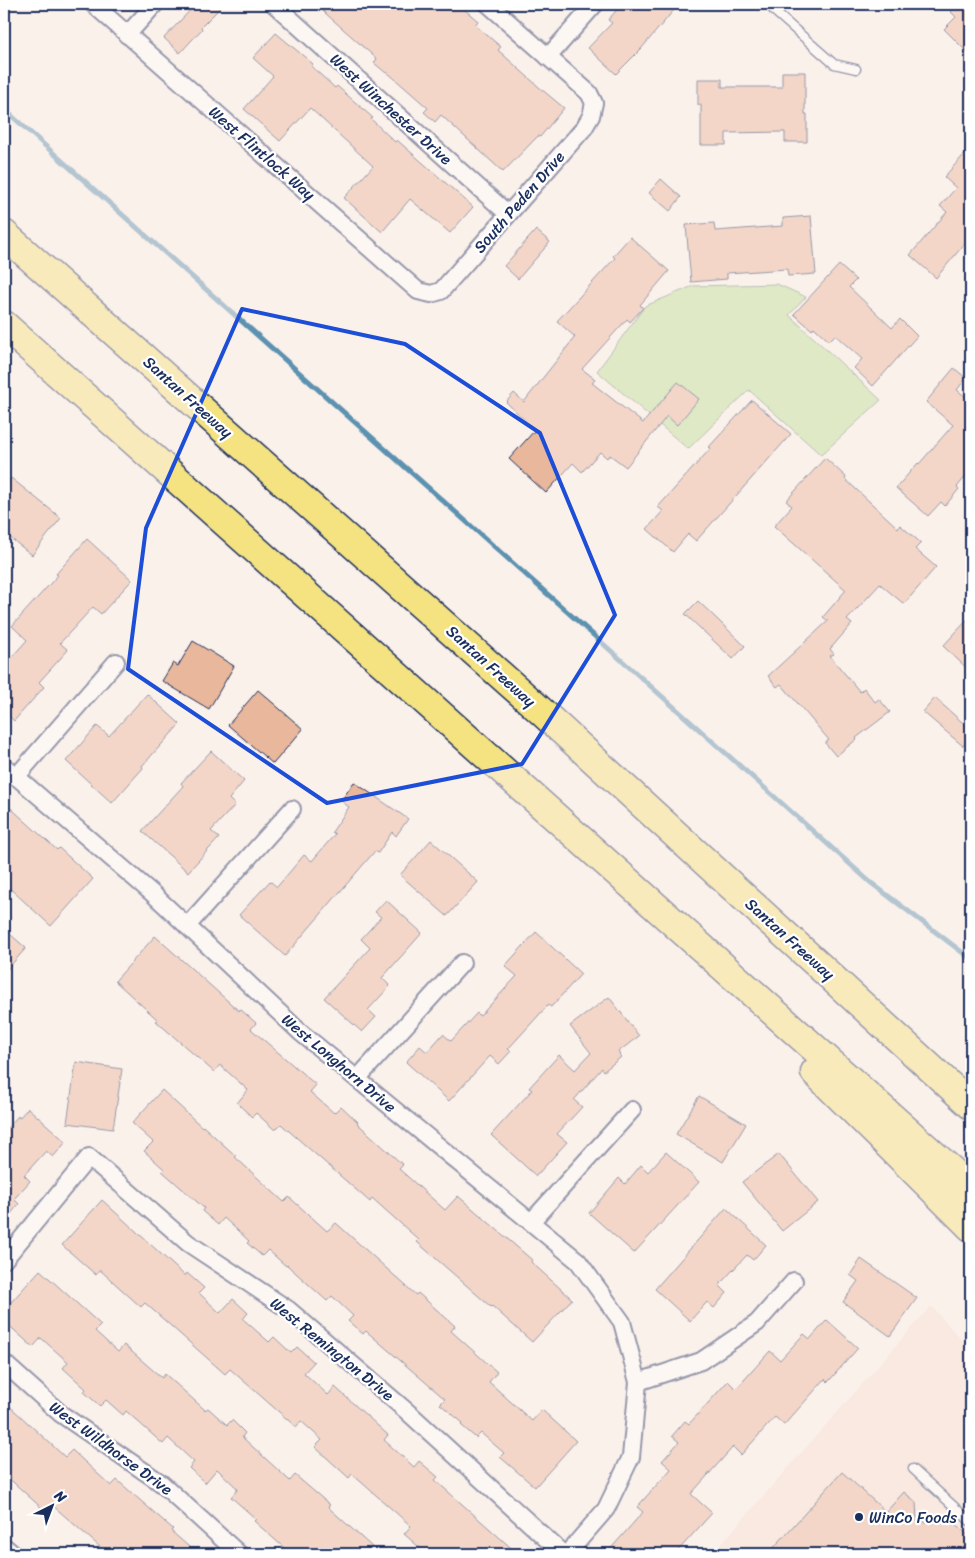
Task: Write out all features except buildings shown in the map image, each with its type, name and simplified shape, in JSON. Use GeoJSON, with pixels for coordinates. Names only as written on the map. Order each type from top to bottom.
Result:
{"type":"FeatureCollection","features":[{"type":"Feature","properties":{"kind":"highway","name":"Santan Freeway"},"geometry":{"type":"LineString","coordinates":[[4,234],[524,695],[971,1105]]}},
{"type":"Feature","properties":{"kind":"highway"},"geometry":{"type":"LineString","coordinates":[[4,325],[971,1188]]}},
{"type":"Feature","properties":{"kind":"highway"},"geometry":{"type":"LineString","coordinates":[[807,955],[971,1081]]}},
{"type":"Feature","properties":{"kind":"highway"},"geometry":{"type":"LineString","coordinates":[[712,957],[781,1038],[971,1227]]}},
{"type":"Feature","properties":{"kind":"street","name":"West Flintlock Way"},"geometry":{"type":"LineString","coordinates":[[92,4],[418,291],[427,294],[435,293]]}},
{"type":"Feature","properties":{"kind":"street"},"geometry":{"type":"LineString","coordinates":[[127,35],[155,4]]}},
{"type":"Feature","properties":{"kind":"street","name":"West Winchester Drive"},"geometry":{"type":"LineString","coordinates":[[274,4],[508,214]]}},
{"type":"Feature","properties":{"kind":"street"},"geometry":{"type":"LineString","coordinates":[[488,4],[548,57],[595,4]]}},
{"type":"Feature","properties":{"kind":"street","name":"South Peden Drive"},"geometry":{"type":"LineString","coordinates":[[435,293],[441,291],[584,128],[591,116],[594,103],[589,93],[548,57]]}},
{"type":"Feature","properties":{"kind":"street"},"geometry":{"type":"LineString","coordinates":[[10,771],[116,662]]}},
{"type":"Feature","properties":{"kind":"street","name":"West Longhorn Drive"},"geometry":{"type":"LineString","coordinates":[[10,771],[146,888],[300,1032],[578,1261],[622,1322],[638,1382]]}},
{"type":"Feature","properties":{"kind":"street"},"geometry":{"type":"LineString","coordinates":[[187,926],[292,809]]}},
{"type":"Feature","properties":{"kind":"street"},"geometry":{"type":"LineString","coordinates":[[357,1079],[462,962]]}},
{"type":"Feature","properties":{"kind":"street"},"geometry":{"type":"LineString","coordinates":[[531,1222],[632,1110]]}},
{"type":"Feature","properties":{"kind":"street","name":"West Remington Drive"},"geometry":{"type":"LineString","coordinates":[[4,1260],[89,1157],[188,1243],[289,1310],[410,1414],[563,1554]]}},
{"type":"Feature","properties":{"kind":"street"},"geometry":{"type":"LineString","coordinates":[[567,1554],[606,1509],[631,1456],[638,1382],[701,1361],[757,1322],[794,1281]]}},
{"type":"Feature","properties":{"kind":"street","name":"West Wildhorse Drive"},"geometry":{"type":"LineString","coordinates":[[4,1363],[61,1414],[161,1483],[239,1554]]}},
{"type":"Feature","properties":{"kind":"street"},"geometry":{"type":"LineString","coordinates":[[4,1548],[10,1554]]}},
{"type":"Feature","properties":{"kind":"lane"},"geometry":{"type":"LineString","coordinates":[[769,4],[774,12],[834,64],[856,69]]}},
{"type":"Feature","properties":{"kind":"lane"},"geometry":{"type":"LineString","coordinates":[[913,1469],[971,1522]]}},
{"type":"Feature","properties":{"kind":"highlighted area"},"geometry":{"type":"Polygon","coordinates":[[[242,309],[405,344],[540,433],[615,615],[522,764],[327,803],[128,669],[146,528],[242,309]]]}},
{"type":"Feature","properties":{"kind":"shaded area"},"geometry":{"type":"Polygon","coordinates":[[[931,1306],[971,1350],[971,1554],[712,1554],[931,1306]]]}},
{"type":"Feature","properties":{"kind":"green space"},"geometry":{"type":"Polygon","coordinates":[[[777,284],[806,297],[789,315],[881,400],[821,455],[749,390],[688,449],[597,371],[645,306],[693,286],[777,284]]]}},
{"type":"Feature","properties":{"kind":"waterway"},"geometry":{"type":"LineString","coordinates":[[4,109],[870,882],[971,959]]}},
{"type":"Feature","properties":{"kind":"place","name":"WinCo Foods"},"geometry":{"type":"Point","coordinates":[859,1517]}}]}
